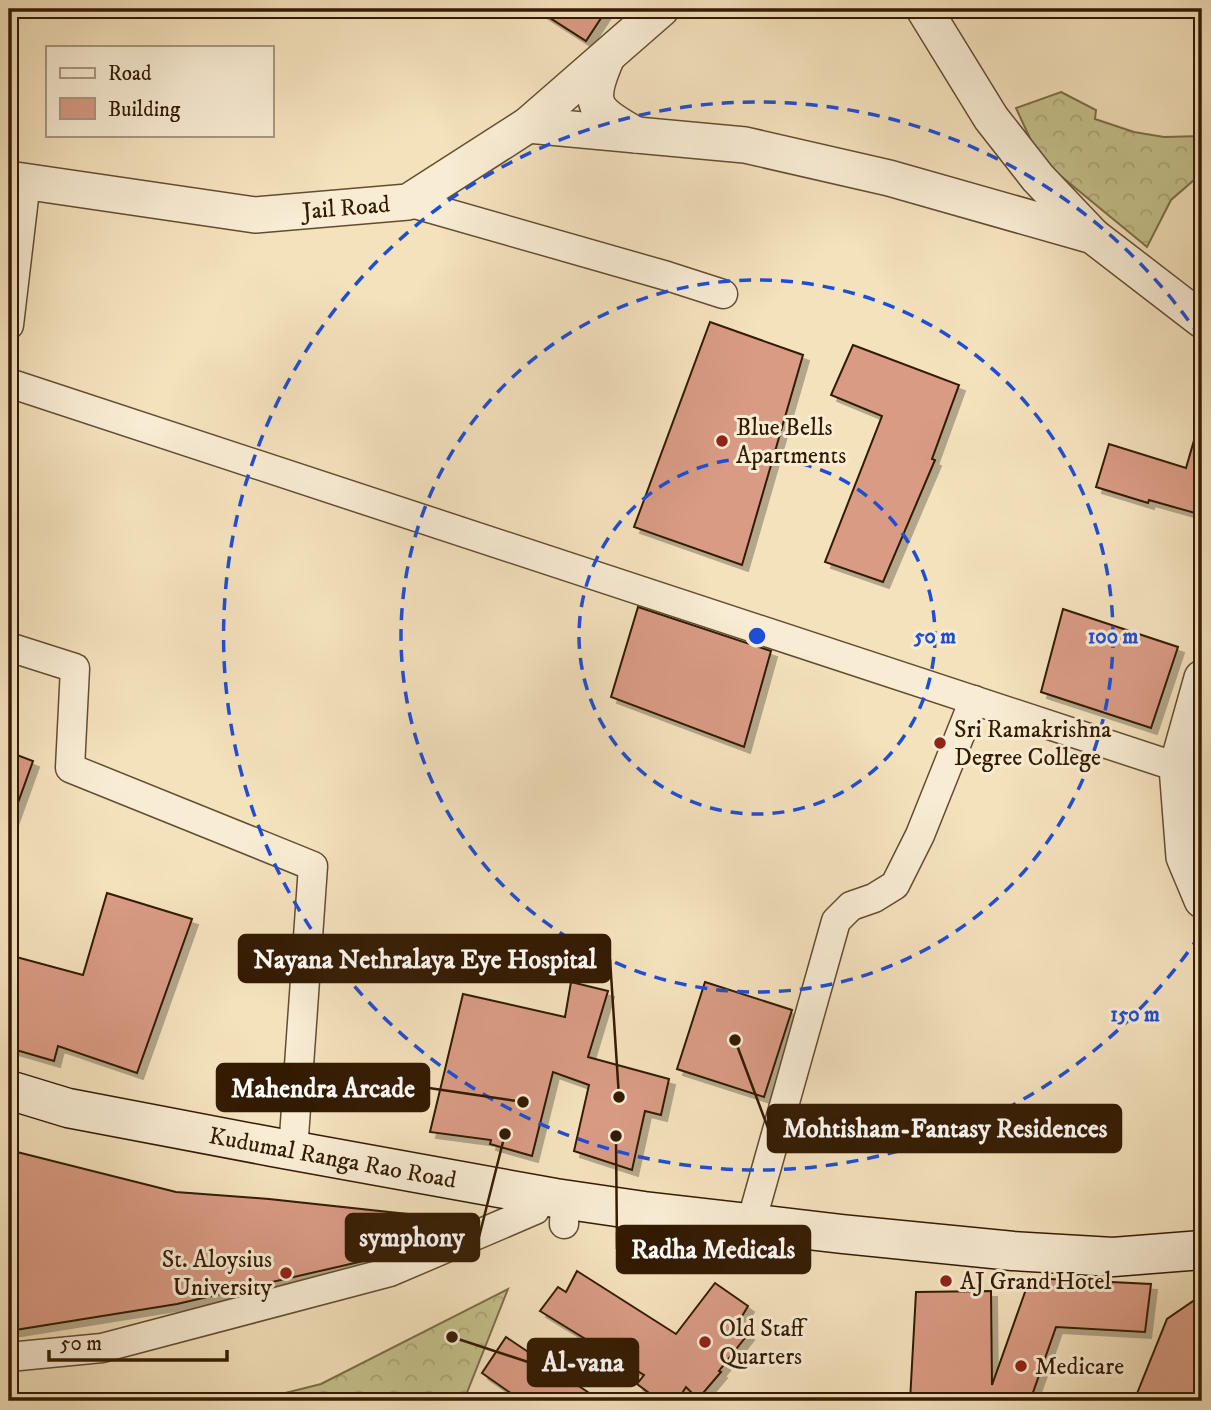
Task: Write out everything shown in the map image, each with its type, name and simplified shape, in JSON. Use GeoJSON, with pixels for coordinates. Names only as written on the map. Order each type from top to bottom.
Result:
{"type":"FeatureCollection","features":[{"type":"Feature","properties":{"kind":"main road","name":"Kudumal Ranga Rao Road"},"geometry":{"type":"LineString","coordinates":[[9,1090],[68,1108],[293,1151],[556,1206],[751,1223],[1013,1251],[1113,1257],[1202,1250]]}},
{"type":"Feature","properties":{"kind":"street","name":"Jail Road"},"geometry":{"type":"LineString","coordinates":[[17,180],[255,215],[408,202],[528,125],[661,9]]}},
{"type":"Feature","properties":{"kind":"street"},"geometry":{"type":"LineString","coordinates":[[924,9],[991,118],[1038,178],[1093,236],[1202,320]]}},
{"type":"Feature","properties":{"kind":"street"},"geometry":{"type":"LineString","coordinates":[[607,57],[598,78],[596,95],[599,111],[636,135]]}},
{"type":"Feature","properties":{"kind":"street"},"geometry":{"type":"LineString","coordinates":[[528,125],[745,145],[889,178],[1093,236]]}},
{"type":"Feature","properties":{"kind":"street"},"geometry":{"type":"LineString","coordinates":[[9,325],[17,180]]}},
{"type":"Feature","properties":{"kind":"street"},"geometry":{"type":"LineString","coordinates":[[408,202],[723,294]]}},
{"type":"Feature","properties":{"kind":"street"},"geometry":{"type":"LineString","coordinates":[[9,383],[1177,767]]}},
{"type":"Feature","properties":{"kind":"street"},"geometry":{"type":"LineString","coordinates":[[12,645],[75,668],[70,768],[313,866],[293,1151]]}},
{"type":"Feature","properties":{"kind":"street"},"geometry":{"type":"LineString","coordinates":[[1202,678],[1177,767],[1184,857],[1202,900]]}},
{"type":"Feature","properties":{"kind":"street"},"geometry":{"type":"LineString","coordinates":[[751,1223],[836,921],[851,906],[874,898],[895,885],[920,835],[974,700]]}},
{"type":"Feature","properties":{"kind":"street"},"geometry":{"type":"LineString","coordinates":[[9,1357],[102,1348],[390,1272],[535,1210],[556,1206]]}},
{"type":"Feature","properties":{"kind":"green space"},"geometry":{"type":"Polygon","coordinates":[[[1061,92],[1096,110],[1095,119],[1134,132],[1164,137],[1202,136],[1202,173],[1171,200],[1147,247],[1039,158],[1016,108],[1061,92]]]}},
{"type":"Feature","properties":{"kind":"green space"},"geometry":{"type":"Polygon","coordinates":[[[508,1289],[466,1395],[461,1401],[253,1401],[321,1384],[508,1289]]]}},
{"type":"Feature","properties":{"kind":"building"},"geometry":{"type":"Polygon","coordinates":[[[536,9],[607,9],[586,41],[536,9]]]}},
{"type":"Feature","properties":{"kind":"building","name":"Blue Bells Apartments"},"geometry":{"type":"Polygon","coordinates":[[[710,322],[803,355],[742,565],[634,527],[710,322]]]}},
{"type":"Feature","properties":{"kind":"building"},"geometry":{"type":"Polygon","coordinates":[[[853,345],[959,385],[932,459],[935,460],[883,582],[825,562],[882,416],[831,395],[853,345]]]}},
{"type":"Feature","properties":{"kind":"building"},"geometry":{"type":"Polygon","coordinates":[[[1197,430],[1202,431],[1202,515],[1149,500],[1148,503],[1096,487],[1109,444],[1186,468],[1197,430]]]}},
{"type":"Feature","properties":{"kind":"building"},"geometry":{"type":"Polygon","coordinates":[[[638,607],[771,651],[744,747],[611,697],[638,607]]]}},
{"type":"Feature","properties":{"kind":"building"},"geometry":{"type":"Polygon","coordinates":[[[1063,609],[1178,647],[1151,728],[1041,692],[1063,609]]]}},
{"type":"Feature","properties":{"kind":"building"},"geometry":{"type":"Polygon","coordinates":[[[9,752],[33,761],[11,822],[9,821],[9,752]]]}},
{"type":"Feature","properties":{"kind":"building"},"geometry":{"type":"Polygon","coordinates":[[[107,893],[192,919],[137,1073],[58,1046],[54,1061],[9,1048],[9,955],[83,975],[107,893]]]}},
{"type":"Feature","properties":{"kind":"building"},"geometry":{"type":"Polygon","coordinates":[[[571,982],[608,991],[588,1057],[669,1079],[661,1115],[645,1111],[632,1170],[574,1151],[589,1085],[553,1072],[532,1156],[490,1144],[491,1140],[430,1132],[463,994],[565,1017],[571,982]]]}},
{"type":"Feature","properties":{"kind":"building"},"geometry":{"type":"Polygon","coordinates":[[[705,982],[792,1010],[764,1097],[677,1069],[705,982]]]}},
{"type":"Feature","properties":{"kind":"building"},"geometry":{"type":"Polygon","coordinates":[[[9,1150],[176,1192],[407,1214],[402,1249],[385,1256],[177,1304],[9,1331],[9,1150]]]}},
{"type":"Feature","properties":{"kind":"building"},"geometry":{"type":"Polygon","coordinates":[[[577,1271],[676,1334],[715,1283],[748,1306],[738,1323],[748,1334],[698,1399],[686,1387],[677,1401],[660,1401],[637,1384],[644,1375],[540,1311],[558,1287],[566,1292],[577,1271]]]}},
{"type":"Feature","properties":{"kind":"building"},"geometry":{"type":"Polygon","coordinates":[[[1030,1278],[1151,1284],[1145,1332],[1056,1327],[1030,1401],[910,1401],[916,1292],[991,1291],[992,1385],[1030,1278]]]}},
{"type":"Feature","properties":{"kind":"building"},"geometry":{"type":"Polygon","coordinates":[[[1202,1295],[1202,1401],[1134,1401],[1167,1319],[1202,1295]]]}},
{"type":"Feature","properties":{"kind":"building"},"geometry":{"type":"Polygon","coordinates":[[[506,1337],[601,1401],[522,1401],[482,1373],[506,1337]]]}},
{"type":"Feature","properties":{"kind":"place","name":"Blue Bells Apartments"},"geometry":{"type":"Point","coordinates":[722,441]}},
{"type":"Feature","properties":{"kind":"place","name":"Sri Ramakrishna Degree College"},"geometry":{"type":"Point","coordinates":[940,743]}},
{"type":"Feature","properties":{"kind":"place","name":"Mohtisham-Fantasy Residences"},"geometry":{"type":"Point","coordinates":[735,1040]}},
{"type":"Feature","properties":{"kind":"place","name":"Nayana Nethralaya Eye Hospital"},"geometry":{"type":"Point","coordinates":[619,1097]}},
{"type":"Feature","properties":{"kind":"place","name":"Mahendra Arcade"},"geometry":{"type":"Point","coordinates":[523,1102]}},
{"type":"Feature","properties":{"kind":"place","name":"symphony"},"geometry":{"type":"Point","coordinates":[505,1134]}},
{"type":"Feature","properties":{"kind":"place","name":"Radha Medicals"},"geometry":{"type":"Point","coordinates":[616,1136]}},
{"type":"Feature","properties":{"kind":"place","name":"St. Aloysius University"},"geometry":{"type":"Point","coordinates":[286,1273]}},
{"type":"Feature","properties":{"kind":"place","name":"AJ Grand Hotel"},"geometry":{"type":"Point","coordinates":[946,1281]}},
{"type":"Feature","properties":{"kind":"place","name":"Al-vana"},"geometry":{"type":"Point","coordinates":[452,1337]}},
{"type":"Feature","properties":{"kind":"place","name":"Old Staff Quarters"},"geometry":{"type":"Point","coordinates":[705,1342]}},
{"type":"Feature","properties":{"kind":"place","name":"Medicare"},"geometry":{"type":"Point","coordinates":[1021,1366]}}]}
